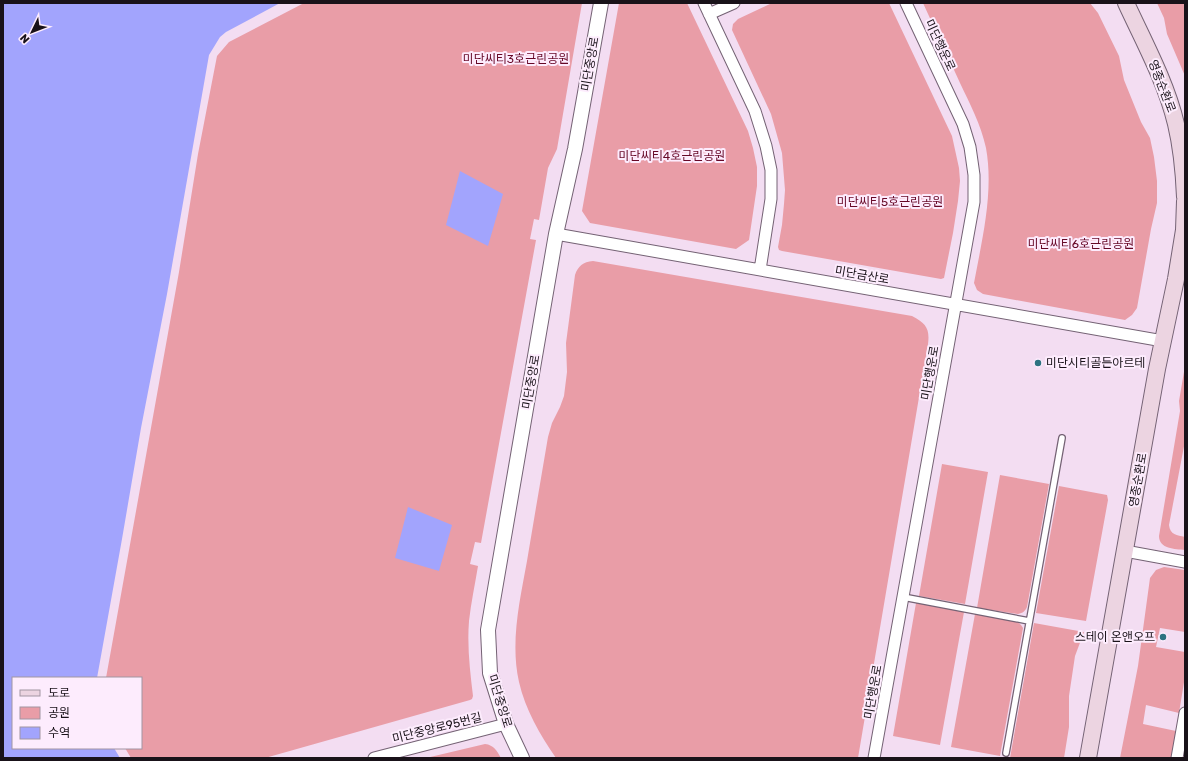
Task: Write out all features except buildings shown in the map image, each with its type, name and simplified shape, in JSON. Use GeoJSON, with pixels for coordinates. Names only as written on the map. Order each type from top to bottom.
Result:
{"type":"FeatureCollection","features":[{"type":"Feature","properties":{"kind":"main road","name":"영종순환로"},"geometry":{"type":"LineString","coordinates":[[1126,3],[1158,72],[1176,123],[1184,168],[1185,197]]}},
{"type":"Feature","properties":{"kind":"main road","name":"영종순환로"},"geometry":{"type":"LineString","coordinates":[[1088,758],[1163,341],[1176,279],[1184,230],[1185,201]]}},
{"type":"Feature","properties":{"kind":"street","name":"미단중앙로"},"geometry":{"type":"LineString","coordinates":[[522,758],[506,724],[490,673],[488,630],[556,234],[576,149],[601,3]]}},
{"type":"Feature","properties":{"kind":"street"},"geometry":{"type":"LineString","coordinates":[[704,3],[755,112],[768,154],[771,170],[771,198],[760,270]]}},
{"type":"Feature","properties":{"kind":"street"},"geometry":{"type":"LineString","coordinates":[[709,14],[734,3]]}},
{"type":"Feature","properties":{"kind":"street","name":"미단행운로"},"geometry":{"type":"LineString","coordinates":[[874,758],[974,202],[974,175],[970,147],[963,124],[906,3]]}},
{"type":"Feature","properties":{"kind":"street","name":"미단금산로"},"geometry":{"type":"LineString","coordinates":[[556,234],[1163,341]]}},
{"type":"Feature","properties":{"kind":"street"},"geometry":{"type":"LineString","coordinates":[[1125,551],[1185,562]]}},
{"type":"Feature","properties":{"kind":"street"},"geometry":{"type":"LineString","coordinates":[[1177,758],[1185,716]]}},
{"type":"Feature","properties":{"kind":"street","name":"미단중앙로95번길"},"geometry":{"type":"LineString","coordinates":[[374,758],[506,724]]}},
{"type":"Feature","properties":{"kind":"lane"},"geometry":{"type":"LineString","coordinates":[[1006,753],[1062,438]]}},
{"type":"Feature","properties":{"kind":"lane"},"geometry":{"type":"LineString","coordinates":[[902,598],[1029,621]]}},
{"type":"Feature","properties":{"kind":"green space","name":"미단씨티3호근린공원"},"geometry":{"type":"Polygon","coordinates":[[[304,3],[582,3],[557,149],[548,168],[539,220],[534,219],[530,239],[536,240],[481,543],[475,542],[470,564],[478,566],[468,630],[472,699],[265,758],[131,758],[126,749],[142,749],[142,677],[106,677],[179,272],[198,154],[217,56],[229,42],[304,3]]]}},
{"type":"Feature","properties":{"kind":"green space","name":"미단씨티4호근린공원"},"geometry":{"type":"Polygon","coordinates":[[[619,3],[687,3],[748,131],[757,167],[757,186],[749,240],[736,249],[590,223],[582,211],[619,3]]]}},
{"type":"Feature","properties":{"kind":"green space","name":"미단씨티5호근린공원"},"geometry":{"type":"Polygon","coordinates":[[[772,3],[889,3],[952,136],[959,168],[960,181],[958,201],[944,278],[941,279],[779,250],[778,247],[782,225],[785,190],[782,153],[771,114],[732,30],[733,24],[738,19],[772,3]]]}},
{"type":"Feature","properties":{"kind":"green space","name":"미단씨티6호근린공원"},"geometry":{"type":"Polygon","coordinates":[[[923,3],[1090,3],[1098,13],[1119,56],[1124,80],[1141,122],[1150,138],[1157,181],[1157,203],[1137,308],[1132,315],[1125,320],[983,294],[977,290],[974,283],[988,199],[989,182],[986,148],[975,115],[923,3]]]}},
{"type":"Feature","properties":{"kind":"green space"},"geometry":{"type":"Polygon","coordinates":[[[1157,3],[1185,3],[1185,76],[1167,34],[1164,18],[1157,3]]]}},
{"type":"Feature","properties":{"kind":"green space"},"geometry":{"type":"Polygon","coordinates":[[[593,261],[912,316],[921,321],[928,330],[928,344],[858,758],[556,758],[534,722],[525,702],[516,667],[515,652],[517,621],[548,437],[552,423],[564,396],[567,372],[566,343],[575,275],[581,265],[586,262],[593,261]]]}},
{"type":"Feature","properties":{"kind":"green space"},"geometry":{"type":"Polygon","coordinates":[[[1185,366],[1185,441],[1169,525],[1172,533],[1185,537],[1185,550],[1168,548],[1162,544],[1159,536],[1180,411],[1179,401],[1185,366]]]}},
{"type":"Feature","properties":{"kind":"green space"},"geometry":{"type":"Polygon","coordinates":[[[942,464],[988,472],[965,604],[919,596],[942,464]]]}},
{"type":"Feature","properties":{"kind":"green space"},"geometry":{"type":"Polygon","coordinates":[[[1000,475],[1049,484],[1027,607],[1024,612],[1018,614],[977,608],[1000,475]]]}},
{"type":"Feature","properties":{"kind":"green space"},"geometry":{"type":"Polygon","coordinates":[[[1059,486],[1107,495],[1108,500],[1086,621],[1036,613],[1059,486]]]}},
{"type":"Feature","properties":{"kind":"green space"},"geometry":{"type":"Polygon","coordinates":[[[1164,567],[1185,570],[1185,632],[1160,628],[1156,647],[1185,652],[1185,676],[1179,713],[1146,705],[1143,724],[1176,731],[1171,758],[1120,758],[1138,666],[1150,578],[1156,570],[1164,567]]]}},
{"type":"Feature","properties":{"kind":"green space"},"geometry":{"type":"Polygon","coordinates":[[[916,603],[964,612],[940,745],[893,736],[916,603]]]}},
{"type":"Feature","properties":{"kind":"green space"},"geometry":{"type":"Polygon","coordinates":[[[975,614],[1018,622],[1023,628],[1000,756],[951,747],[975,614]]]}},
{"type":"Feature","properties":{"kind":"green space"},"geometry":{"type":"Polygon","coordinates":[[[1034,623],[1084,632],[1075,656],[1069,696],[1069,727],[1064,758],[1010,758],[1034,623]]]}},
{"type":"Feature","properties":{"kind":"green space"},"geometry":{"type":"Polygon","coordinates":[[[485,744],[493,747],[501,758],[426,758],[485,744]]]}},
{"type":"Feature","properties":{"kind":"water"},"geometry":{"type":"Polygon","coordinates":[[[3,3],[280,3],[226,32],[220,37],[209,55],[97,677],[12,677],[12,749],[115,749],[120,758],[3,758],[3,3]]]}},
{"type":"Feature","properties":{"kind":"water"},"geometry":{"type":"Polygon","coordinates":[[[460,171],[503,194],[488,246],[446,225],[460,171]]]}},
{"type":"Feature","properties":{"kind":"water"},"geometry":{"type":"Polygon","coordinates":[[[408,507],[452,525],[439,571],[395,558],[408,507]]]}},
{"type":"Feature","properties":{"kind":"place","name":"미단시티골든아르테"},"geometry":{"type":"Point","coordinates":[1038,363]}},
{"type":"Feature","properties":{"kind":"place","name":"스테이 온앤오프"},"geometry":{"type":"Point","coordinates":[1163,637]}}]}
